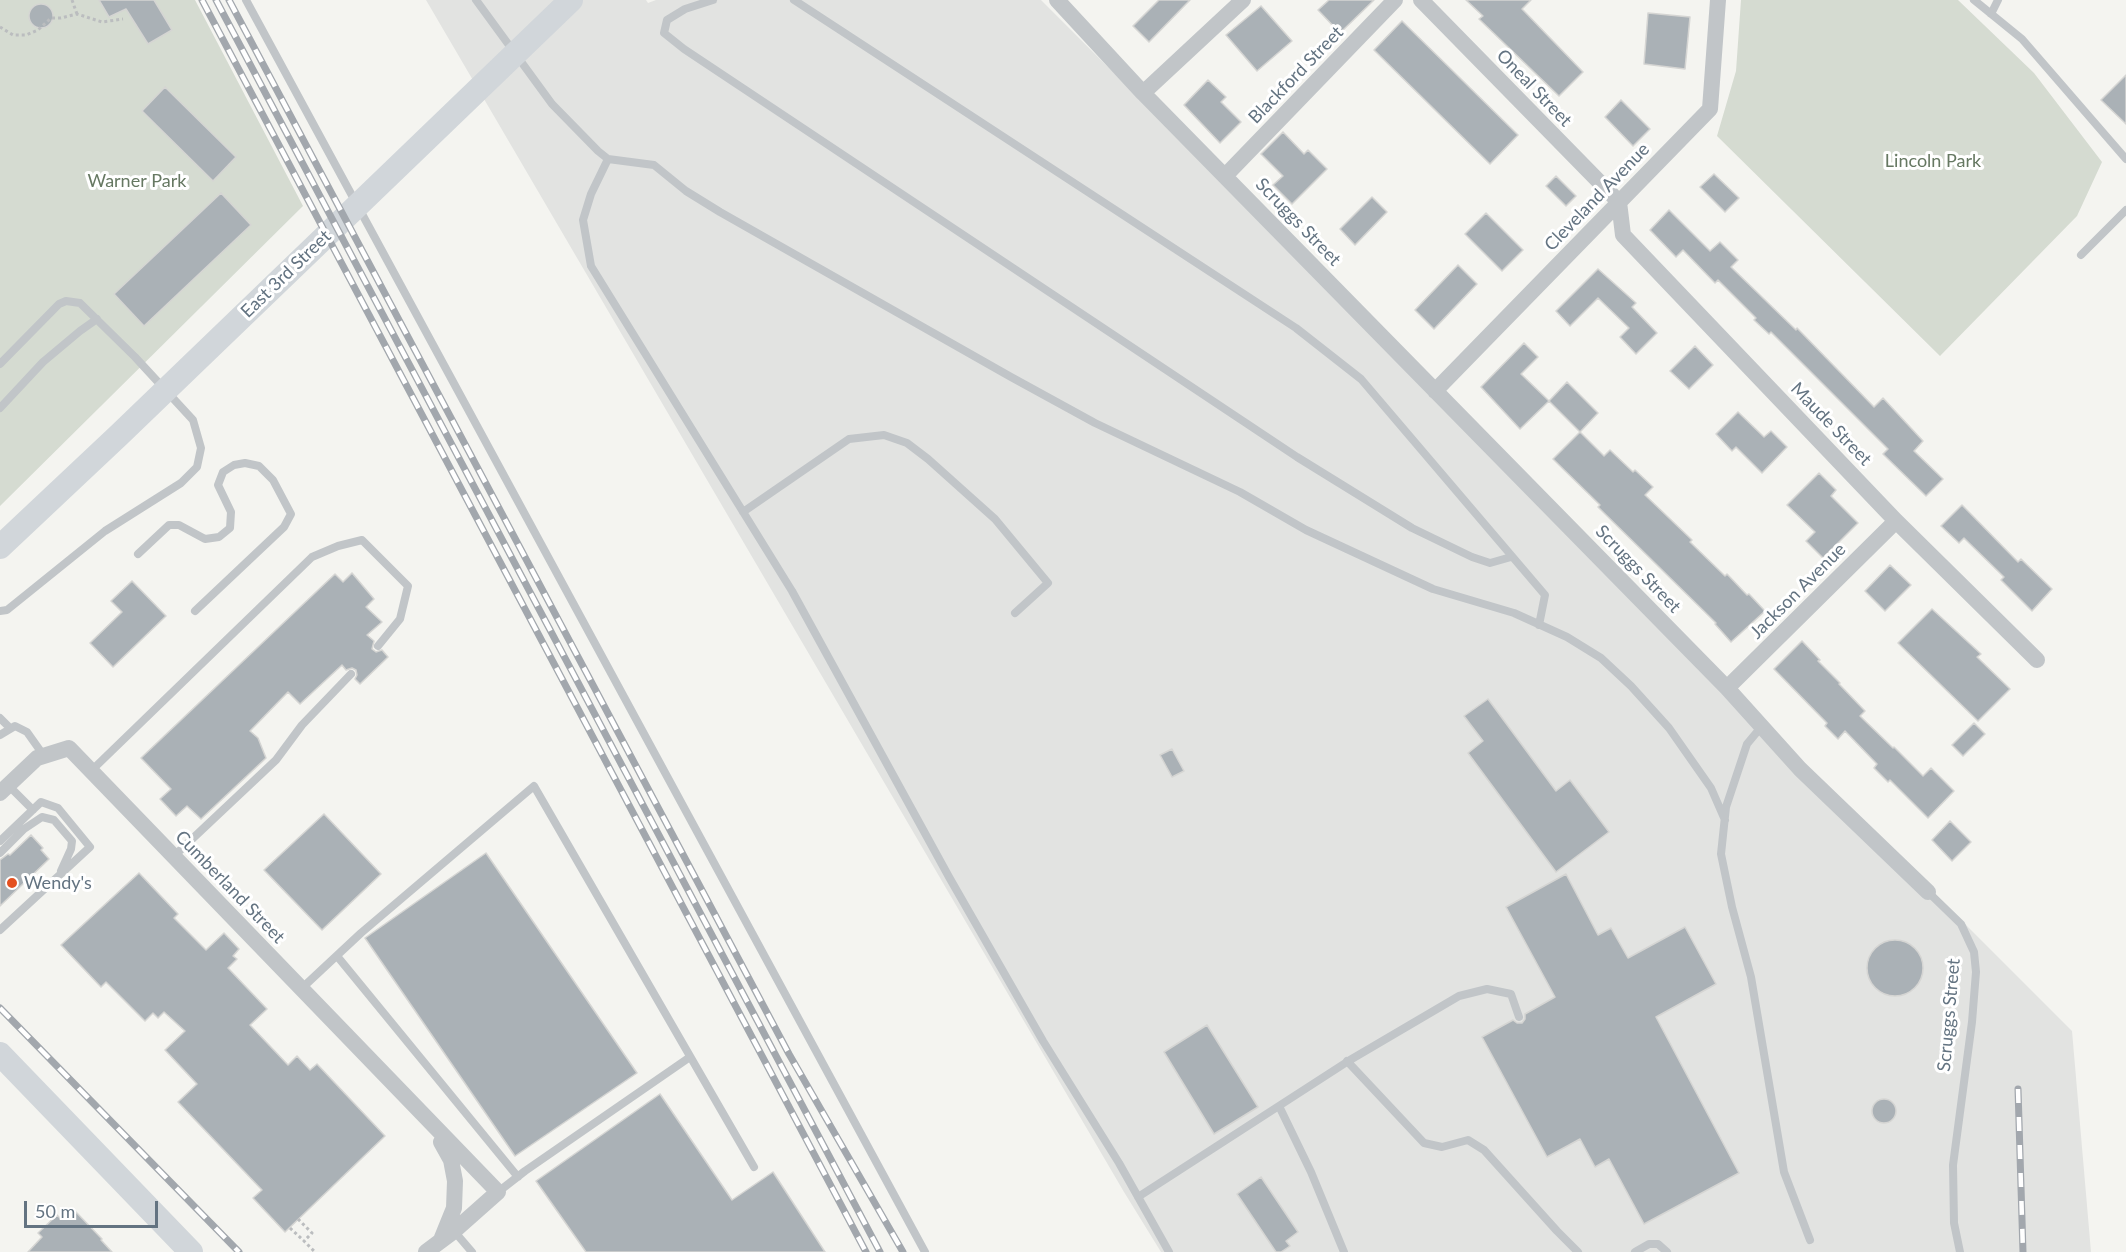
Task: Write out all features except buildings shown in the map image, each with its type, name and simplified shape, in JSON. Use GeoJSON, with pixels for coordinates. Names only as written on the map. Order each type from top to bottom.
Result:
{"type":"FeatureCollection","features":[{"type":"Feature","properties":{"kind":"main road","name":"East 3rd Street"},"geometry":{"type":"LineString","coordinates":[[0,547],[572,0]]}},
{"type":"Feature","properties":{"kind":"main road"},"geometry":{"type":"LineString","coordinates":[[0,1054],[191,1252]]}},
{"type":"Feature","properties":{"kind":"street","name":"Scruggs Street"},"geometry":{"type":"LineString","coordinates":[[1057,0],[1143,93],[1727,688],[1800,769],[1929,892]]}},
{"type":"Feature","properties":{"kind":"street"},"geometry":{"type":"LineString","coordinates":[[1143,93],[1243,0]]}},
{"type":"Feature","properties":{"kind":"street","name":"Blackford Street"},"geometry":{"type":"LineString","coordinates":[[1225,176],[1395,0]]}},
{"type":"Feature","properties":{"kind":"street","name":"Oneal Street"},"geometry":{"type":"LineString","coordinates":[[1421,0],[1619,202]]}},
{"type":"Feature","properties":{"kind":"street","name":"Cleveland Avenue"},"geometry":{"type":"LineString","coordinates":[[1436,391],[1710,109],[1718,0]]}},
{"type":"Feature","properties":{"kind":"street","name":"Maude Street"},"geometry":{"type":"LineString","coordinates":[[1619,202],[1623,235],[1896,521],[2037,660]]}},
{"type":"Feature","properties":{"kind":"street","name":"Jackson Avenue"},"geometry":{"type":"LineString","coordinates":[[1727,688],[1896,521]]}},
{"type":"Feature","properties":{"kind":"street","name":"Cumberland Street"},"geometry":{"type":"LineString","coordinates":[[4,789],[37,758],[69,748],[498,1192]]}},
{"type":"Feature","properties":{"kind":"street","name":"Cumberland Street"},"geometry":{"type":"LineString","coordinates":[[422,1114],[438,1136],[451,1160],[455,1181],[454,1208],[433,1247]]}},
{"type":"Feature","properties":{"kind":"street"},"geometry":{"type":"LineString","coordinates":[[433,1247],[498,1192]]}},
{"type":"Feature","properties":{"kind":"lane"},"geometry":{"type":"LineString","coordinates":[[246,0],[925,1252]]}},
{"type":"Feature","properties":{"kind":"lane"},"geometry":{"type":"LineString","coordinates":[[476,0],[552,104],[597,151],[608,159],[654,165],[686,191],[720,212],[1011,377],[1135,443],[1240,492],[1306,530],[1432,589],[1514,613],[1567,637],[1601,658],[1631,686],[1669,728],[1711,788],[1725,820]]}},
{"type":"Feature","properties":{"kind":"lane"},"geometry":{"type":"LineString","coordinates":[[713,0],[685,9],[667,20],[664,33],[684,49],[1297,457],[1413,528],[1472,557],[1490,563],[1511,557]]}},
{"type":"Feature","properties":{"kind":"lane"},"geometry":{"type":"LineString","coordinates":[[794,0],[1305,335],[1361,379],[1545,595],[1539,625]]}},
{"type":"Feature","properties":{"kind":"lane"},"geometry":{"type":"LineString","coordinates":[[1974,0],[2022,39],[2126,159]]}},
{"type":"Feature","properties":{"kind":"lane"},"geometry":{"type":"LineString","coordinates":[[1991,14],[1998,0]]}},
{"type":"Feature","properties":{"kind":"lane"},"geometry":{"type":"LineString","coordinates":[[608,159],[591,195],[583,220],[591,266],[792,591],[949,877],[1043,1041],[1119,1163],[1169,1252]]}},
{"type":"Feature","properties":{"kind":"lane"},"geometry":{"type":"LineString","coordinates":[[2080,255],[2126,210]]}},
{"type":"Feature","properties":{"kind":"lane"},"geometry":{"type":"LineString","coordinates":[[0,364],[59,304],[66,301],[80,303],[135,357],[193,420],[201,448],[197,467],[181,483],[105,531],[7,610],[0,611]]}},
{"type":"Feature","properties":{"kind":"lane"},"geometry":{"type":"LineString","coordinates":[[0,408],[43,362],[80,330],[97,319]]}},
{"type":"Feature","properties":{"kind":"lane"},"geometry":{"type":"LineString","coordinates":[[743,512],[849,439],[884,435],[907,443],[995,519],[1047,583],[1015,613]]}},
{"type":"Feature","properties":{"kind":"lane"},"geometry":{"type":"LineString","coordinates":[[138,554],[169,525],[179,525],[205,539],[219,537],[230,528],[231,512],[218,486],[223,472],[234,465],[245,463],[259,466],[273,480],[291,514],[285,527],[195,611]]}},
{"type":"Feature","properties":{"kind":"lane"},"geometry":{"type":"LineString","coordinates":[[91,771],[312,557],[338,546],[362,540],[408,586],[400,618],[378,646]]}},
{"type":"Feature","properties":{"kind":"lane"},"geometry":{"type":"LineString","coordinates":[[173,857],[276,760],[302,725],[351,674]]}},
{"type":"Feature","properties":{"kind":"lane"},"geometry":{"type":"LineString","coordinates":[[0,718],[10,728]]}},
{"type":"Feature","properties":{"kind":"lane"},"geometry":{"type":"LineString","coordinates":[[0,735],[15,726],[27,732],[44,756]]}},
{"type":"Feature","properties":{"kind":"lane"},"geometry":{"type":"LineString","coordinates":[[1762,726],[1747,744],[1726,807],[1721,854],[1732,907],[1751,977],[1784,1172],[1810,1240]]}},
{"type":"Feature","properties":{"kind":"lane"},"geometry":{"type":"LineString","coordinates":[[301,989],[534,786],[754,1167]]}},
{"type":"Feature","properties":{"kind":"lane"},"geometry":{"type":"LineString","coordinates":[[4,789],[33,810]]}},
{"type":"Feature","properties":{"kind":"lane"},"geometry":{"type":"LineString","coordinates":[[0,841],[40,802],[58,808],[90,847],[0,930]]}},
{"type":"Feature","properties":{"kind":"lane"},"geometry":{"type":"LineString","coordinates":[[0,853],[24,829],[42,817],[54,820],[72,841],[59,877]]}},
{"type":"Feature","properties":{"kind":"lane","name":"Scruggs Street"},"geometry":{"type":"LineString","coordinates":[[1929,892],[1961,924],[1974,952],[1976,972],[1972,1022],[1953,1165],[1954,1223],[1960,1252]]}},
{"type":"Feature","properties":{"kind":"lane"},"geometry":{"type":"LineString","coordinates":[[337,956],[518,1177]]}},
{"type":"Feature","properties":{"kind":"lane"},"geometry":{"type":"LineString","coordinates":[[1138,1197],[1347,1061],[1460,996],[1487,988],[1511,994],[1519,1017]]}},
{"type":"Feature","properties":{"kind":"lane"},"geometry":{"type":"LineString","coordinates":[[498,1192],[690,1056]]}},
{"type":"Feature","properties":{"kind":"lane"},"geometry":{"type":"LineString","coordinates":[[1347,1061],[1424,1143],[1442,1147],[1468,1140],[1484,1150],[1557,1232],[1578,1252]]}},
{"type":"Feature","properties":{"kind":"lane"},"geometry":{"type":"LineString","coordinates":[[1279,1106],[1330,1215],[1344,1252]]}},
{"type":"Feature","properties":{"kind":"lane"},"geometry":{"type":"LineString","coordinates":[[454,1231],[472,1252]]}},
{"type":"Feature","properties":{"kind":"lane"},"geometry":{"type":"LineString","coordinates":[[1635,1252],[1649,1244],[1658,1244],[1667,1252]]}},
{"type":"Feature","properties":{"kind":"path"},"geometry":{"type":"LineString","coordinates":[[72,0],[77,14]]}},
{"type":"Feature","properties":{"kind":"path"},"geometry":{"type":"LineString","coordinates":[[0,27],[13,35],[26,35],[38,30],[51,18],[77,14],[102,22],[123,19]]}},
{"type":"Feature","properties":{"kind":"path"},"geometry":{"type":"LineString","coordinates":[[298,1219],[312,1233],[304,1241]]}},
{"type":"Feature","properties":{"kind":"path"},"geometry":{"type":"LineString","coordinates":[[290,1228],[315,1252]]}},
{"type":"Feature","properties":{"kind":"shaded area"},"geometry":{"type":"Polygon","coordinates":[[[426,0],[646,0],[648,3],[656,0],[1041,0],[2072,1031],[2091,1252],[1161,1252],[426,0]]]}},
{"type":"Feature","properties":{"kind":"green space","name":"Warner Park"},"geometry":{"type":"Polygon","coordinates":[[[0,0],[195,0],[303,206],[0,506],[0,0]]]}},
{"type":"Feature","properties":{"kind":"green space","name":"Lincoln Park"},"geometry":{"type":"Polygon","coordinates":[[[1741,0],[1958,0],[2034,73],[2102,162],[2077,216],[1940,356],[1717,136],[1736,71],[1741,0]]]}},
{"type":"Feature","properties":{"kind":"railway"},"geometry":{"type":"LineString","coordinates":[[202,0],[866,1252]]}},
{"type":"Feature","properties":{"kind":"railway"},"geometry":{"type":"LineString","coordinates":[[216,0],[880,1252]]}},
{"type":"Feature","properties":{"kind":"railway"},"geometry":{"type":"LineString","coordinates":[[229,0],[789,1054],[903,1252]]}},
{"type":"Feature","properties":{"kind":"railway"},"geometry":{"type":"LineString","coordinates":[[0,1008],[239,1252]]}},
{"type":"Feature","properties":{"kind":"railway"},"geometry":{"type":"LineString","coordinates":[[2018,1089],[2023,1252]]}},
{"type":"Feature","properties":{"kind":"place","name":"Wendy's"},"geometry":{"type":"Point","coordinates":[12,883]}}]}
